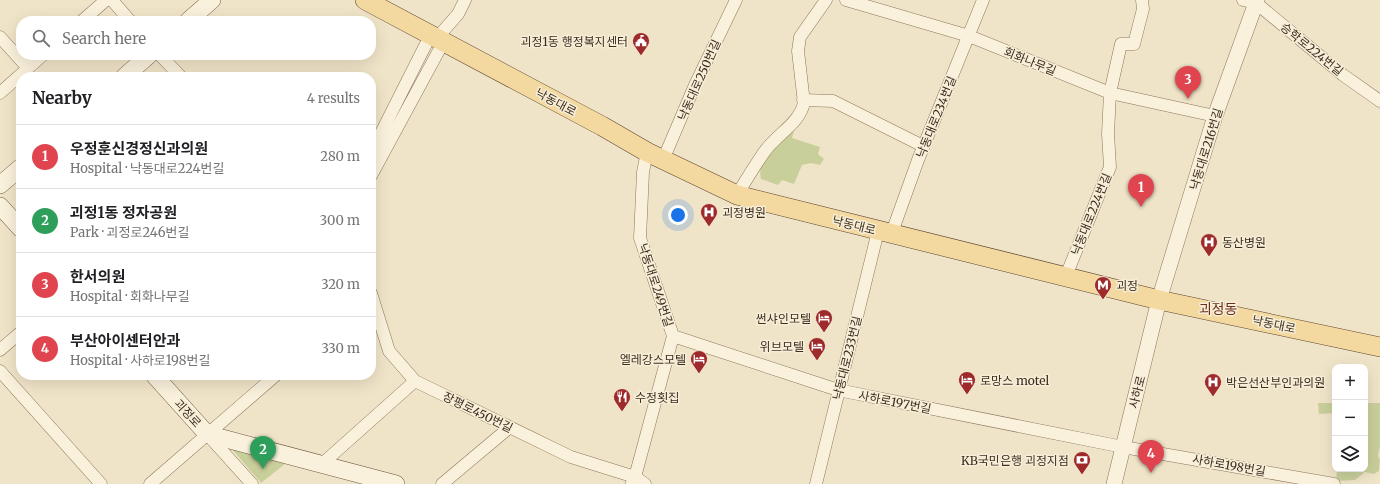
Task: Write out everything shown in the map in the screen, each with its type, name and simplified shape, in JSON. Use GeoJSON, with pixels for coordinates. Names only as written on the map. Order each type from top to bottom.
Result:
{"type":"FeatureCollection","features":[{"type":"Feature","properties":{"kind":"main road"},"geometry":{"type":"LineString","coordinates":[[194,16],[212,0]]}},
{"type":"Feature","properties":{"kind":"main road","name":"낙동대로"},"geometry":{"type":"LineString","coordinates":[[365,0],[602,126],[655,156],[737,195],[1159,300],[1380,347]]}},
{"type":"Feature","properties":{"kind":"main road"},"geometry":{"type":"LineString","coordinates":[[130,72],[143,60]]}},
{"type":"Feature","properties":{"kind":"main road"},"geometry":{"type":"LineString","coordinates":[[0,185],[16,171]]}},
{"type":"Feature","properties":{"kind":"main road"},"geometry":{"type":"LineString","coordinates":[[0,206],[16,224]]}},
{"type":"Feature","properties":{"kind":"main road","name":"괴정로"},"geometry":{"type":"LineString","coordinates":[[158,380],[207,434],[396,484]]}},
{"type":"Feature","properties":{"kind":"street"},"geometry":{"type":"LineString","coordinates":[[88,16],[106,0]]}},
{"type":"Feature","properties":{"kind":"street"},"geometry":{"type":"LineString","coordinates":[[112,0],[126,16]]}},
{"type":"Feature","properties":{"kind":"street"},"geometry":{"type":"LineString","coordinates":[[376,144],[437,38],[458,14],[465,0]]}},
{"type":"Feature","properties":{"kind":"street","name":"낙동대로250번길"},"geometry":{"type":"LineString","coordinates":[[655,156],[695,85],[736,0]]}},
{"type":"Feature","properties":{"kind":"street"},"geometry":{"type":"LineString","coordinates":[[737,195],[766,149],[792,124],[802,111],[803,100],[798,51],[800,37],[826,0]]}},
{"type":"Feature","properties":{"kind":"street","name":"회화나무길"},"geometry":{"type":"LineString","coordinates":[[846,0],[969,36],[1110,93],[1215,116]]}},
{"type":"Feature","properties":{"kind":"street","name":"낙동대로234번길"},"geometry":{"type":"LineString","coordinates":[[885,233],[924,146],[983,0]]}},
{"type":"Feature","properties":{"kind":"street","name":"낙동대로224번길"},"geometry":{"type":"LineString","coordinates":[[1066,276],[1110,168],[1108,134],[1110,93],[1121,44],[1134,44],[1144,9],[1142,0]]}},
{"type":"Feature","properties":{"kind":"street","name":"승학로224번길"},"geometry":{"type":"LineString","coordinates":[[1252,1],[1343,75],[1380,101]]}},
{"type":"Feature","properties":{"kind":"street","name":"낙동대로216번길"},"geometry":{"type":"LineString","coordinates":[[1159,300],[1252,1]]}},
{"type":"Feature","properties":{"kind":"street"},"geometry":{"type":"LineString","coordinates":[[0,37],[16,55]]}},
{"type":"Feature","properties":{"kind":"street"},"geometry":{"type":"LineString","coordinates":[[376,166],[437,38]]}},
{"type":"Feature","properties":{"kind":"street"},"geometry":{"type":"LineString","coordinates":[[21,60],[28,68]]}},
{"type":"Feature","properties":{"kind":"street"},"geometry":{"type":"LineString","coordinates":[[24,72],[37,60]]}},
{"type":"Feature","properties":{"kind":"street"},"geometry":{"type":"LineString","coordinates":[[165,60],[176,72]]}},
{"type":"Feature","properties":{"kind":"street"},"geometry":{"type":"LineString","coordinates":[[0,93],[16,79]]}},
{"type":"Feature","properties":{"kind":"street"},"geometry":{"type":"LineString","coordinates":[[803,100],[833,102],[924,146]]}},
{"type":"Feature","properties":{"kind":"street","name":"낙동대로249번길"},"geometry":{"type":"LineString","coordinates":[[637,482],[673,336],[640,238],[643,172],[655,156]]}},
{"type":"Feature","properties":{"kind":"street","name":"낙동대로233번길"},"geometry":{"type":"LineString","coordinates":[[816,484],[838,390],[885,233]]}},
{"type":"Feature","properties":{"kind":"street","name":"사하로"},"geometry":{"type":"LineString","coordinates":[[1114,484],[1159,300]]}},
{"type":"Feature","properties":{"kind":"street","name":"장평로450번길"},"geometry":{"type":"LineString","coordinates":[[376,309],[389,351],[415,381],[570,457],[637,482]]}},
{"type":"Feature","properties":{"kind":"street"},"geometry":{"type":"LineString","coordinates":[[0,350],[16,336]]}},
{"type":"Feature","properties":{"kind":"street","name":"사하로197번길"},"geometry":{"type":"LineString","coordinates":[[673,336],[838,390],[1123,447]]}},
{"type":"Feature","properties":{"kind":"street"},"geometry":{"type":"LineString","coordinates":[[0,371],[101,484]]}},
{"type":"Feature","properties":{"kind":"street"},"geometry":{"type":"LineString","coordinates":[[150,484],[270,380]]}},
{"type":"Feature","properties":{"kind":"street"},"geometry":{"type":"LineString","coordinates":[[322,464],[415,381]]}},
{"type":"Feature","properties":{"kind":"street"},"geometry":{"type":"LineString","coordinates":[[442,484],[510,427]]}},
{"type":"Feature","properties":{"kind":"street"},"geometry":{"type":"LineString","coordinates":[[207,434],[252,484]]}},
{"type":"Feature","properties":{"kind":"street","name":"사하로198번길"},"geometry":{"type":"LineString","coordinates":[[1123,447],[1334,484]]}},
{"type":"Feature","properties":{"kind":"green space"},"geometry":{"type":"Polygon","coordinates":[[[791,129],[794,131],[792,138],[820,147],[818,154],[824,159],[820,165],[811,163],[802,165],[794,184],[782,180],[778,185],[761,179],[760,171],[762,164],[769,151],[791,129]]]}},
{"type":"Feature","properties":{"kind":"green space"},"geometry":{"type":"Polygon","coordinates":[[[1318,403],[1332,403],[1332,413],[1319,414],[1318,403]]]}},
{"type":"Feature","properties":{"kind":"green space"},"geometry":{"type":"Polygon","coordinates":[[[1368,403],[1380,403],[1380,446],[1378,456],[1380,460],[1379,471],[1374,474],[1365,472],[1368,472],[1368,403]]]}},
{"type":"Feature","properties":{"kind":"green space"},"geometry":{"type":"Polygon","coordinates":[[[219,434],[295,456],[261,483],[219,434]]]}},
{"type":"Feature","properties":{"kind":"green space"},"geometry":{"type":"Polygon","coordinates":[[[1337,472],[1365,472],[1355,480],[1336,481],[1337,472]]]}},
{"type":"Feature","properties":{"kind":"place","name":"괴정1동 행정복지센터"},"geometry":{"type":"Point","coordinates":[641,56]}},
{"type":"Feature","properties":{"kind":"place","name":"한서의원"},"geometry":{"type":"Point","coordinates":[1188,99]}},
{"type":"Feature","properties":{"kind":"place","name":"우정훈신경정신과의원"},"geometry":{"type":"Point","coordinates":[1141,207]}},
{"type":"Feature","properties":{"kind":"place","name":"괴정병원"},"geometry":{"type":"Point","coordinates":[709,227]}},
{"type":"Feature","properties":{"kind":"place","name":"동산병원"},"geometry":{"type":"Point","coordinates":[1209,257]}},
{"type":"Feature","properties":{"kind":"place","name":"괴정"},"geometry":{"type":"Point","coordinates":[1103,300]}},
{"type":"Feature","properties":{"kind":"place","name":"썬샤인모텔"},"geometry":{"type":"Point","coordinates":[824,333]}},
{"type":"Feature","properties":{"kind":"place","name":"위브모텔"},"geometry":{"type":"Point","coordinates":[817,361]}},
{"type":"Feature","properties":{"kind":"place","name":"엘레강스모텔"},"geometry":{"type":"Point","coordinates":[699,374]}},
{"type":"Feature","properties":{"kind":"place","name":"로망스 motel"},"geometry":{"type":"Point","coordinates":[967,395]}},
{"type":"Feature","properties":{"kind":"place","name":"박은선산부인과의원"},"geometry":{"type":"Point","coordinates":[1213,397]}},
{"type":"Feature","properties":{"kind":"place","name":"수정횟집"},"geometry":{"type":"Point","coordinates":[622,412]}},
{"type":"Feature","properties":{"kind":"place","name":"괴정1동 정자공원"},"geometry":{"type":"Point","coordinates":[263,469]}},
{"type":"Feature","properties":{"kind":"place","name":"부산아이센터안과"},"geometry":{"type":"Point","coordinates":[1151,473]}},
{"type":"Feature","properties":{"kind":"place","name":"KB국민은행 괴정지점"},"geometry":{"type":"Point","coordinates":[1082,475]}},
{"type":"Feature","properties":{"kind":"district","name":"괴정동"},"geometry":{"type":"Point","coordinates":[1218,309]}}]}
